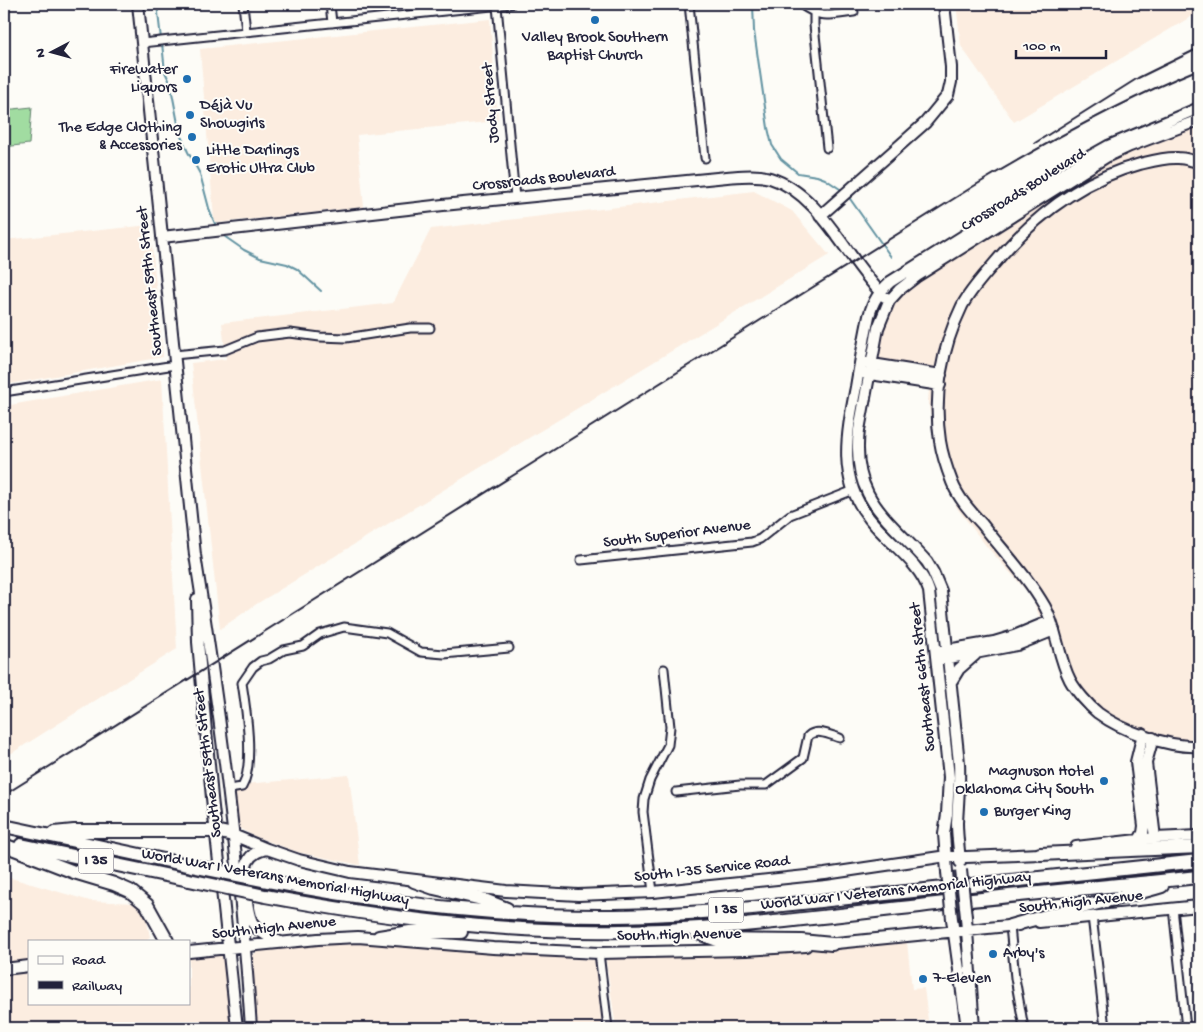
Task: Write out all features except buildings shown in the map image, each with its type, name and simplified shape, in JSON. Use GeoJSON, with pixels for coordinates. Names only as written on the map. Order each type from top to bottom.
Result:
{"type":"FeatureCollection","features":[{"type":"Feature","properties":{"kind":"highway","name":"World War I Veterans Memorial Highway"},"geometry":{"type":"LineString","coordinates":[[5,827],[268,881],[396,903],[457,910],[597,916],[707,912],[1199,861]]}},
{"type":"Feature","properties":{"kind":"highway"},"geometry":{"type":"LineString","coordinates":[[42,834],[74,831],[215,831],[233,835]]}},
{"type":"Feature","properties":{"kind":"highway"},"geometry":{"type":"LineString","coordinates":[[4,844],[74,872],[130,891],[147,906],[166,940]]}},
{"type":"Feature","properties":{"kind":"highway","name":"World War I Veterans Memorial Highway"},"geometry":{"type":"LineString","coordinates":[[4,844],[265,896],[388,917],[434,923],[515,929],[620,931],[735,926],[1195,878]]}},
{"type":"Feature","properties":{"kind":"highway"},"geometry":{"type":"LineString","coordinates":[[1040,854],[1199,847]]}},
{"type":"Feature","properties":{"kind":"highway"},"geometry":{"type":"LineString","coordinates":[[1010,926],[1054,913],[1133,895],[1195,878]]}},
{"type":"Feature","properties":{"kind":"highway"},"geometry":{"type":"LineString","coordinates":[[414,881],[434,888],[482,899],[516,913]]}},
{"type":"Feature","properties":{"kind":"highway"},"geometry":{"type":"LineString","coordinates":[[157,940],[160,927]]}},
{"type":"Feature","properties":{"kind":"highway"},"geometry":{"type":"LineString","coordinates":[[379,937],[410,932],[432,933],[515,929]]}},
{"type":"Feature","properties":{"kind":"highway"},"geometry":{"type":"LineString","coordinates":[[688,929],[718,940],[801,941],[832,944]]}},
{"type":"Feature","properties":{"kind":"main road","name":"Southeast 59th Street"},"geometry":{"type":"LineString","coordinates":[[138,4],[195,555],[209,640],[229,789],[251,1028]]}},
{"type":"Feature","properties":{"kind":"main road"},"geometry":{"type":"LineString","coordinates":[[820,216],[925,123],[948,95],[951,82],[951,67],[944,4]]}},
{"type":"Feature","properties":{"kind":"main road","name":"Crossroads Boulevard"},"geometry":{"type":"LineString","coordinates":[[880,292],[890,282],[1108,146],[1199,108]]}},
{"type":"Feature","properties":{"kind":"main road","name":"Crossroads Boulevard"},"geometry":{"type":"LineString","coordinates":[[162,237],[728,176],[758,176],[770,178],[794,191],[808,202],[861,271],[889,301],[899,290],[917,276],[1106,158],[1130,146],[1199,120]]}},
{"type":"Feature","properties":{"kind":"main road"},"geometry":{"type":"LineString","coordinates":[[1199,162],[1176,158],[1152,160],[1120,169],[1099,178],[1064,198],[1036,219],[983,276],[963,305],[947,343],[940,380],[938,415],[940,442],[953,484],[967,506],[1035,591],[1046,609],[1067,673],[1079,692],[1098,712],[1122,727],[1178,745],[1199,746]]}},
{"type":"Feature","properties":{"kind":"main road","name":"Southeast 66th Street"},"geometry":{"type":"LineString","coordinates":[[880,292],[872,303],[859,367],[847,440],[848,464],[854,490],[867,515],[878,529],[914,565],[926,582],[932,602],[950,776],[944,834],[947,872],[967,1028]]}},
{"type":"Feature","properties":{"kind":"main road","name":"Southeast 66th Street"},"geometry":{"type":"LineString","coordinates":[[889,301],[878,328],[857,444],[860,472],[876,509],[920,554],[933,572],[941,591],[960,763],[957,841],[966,917],[974,1028]]}},
{"type":"Feature","properties":{"kind":"main road"},"geometry":{"type":"LineString","coordinates":[[859,367],[940,380]]}},
{"type":"Feature","properties":{"kind":"main road","name":"Southeast 59th Street"},"geometry":{"type":"LineString","coordinates":[[195,555],[198,642],[215,831],[237,1028]]}},
{"type":"Feature","properties":{"kind":"main road"},"geometry":{"type":"LineString","coordinates":[[937,656],[1052,625]]}},
{"type":"Feature","properties":{"kind":"main road"},"geometry":{"type":"LineString","coordinates":[[948,654],[980,653],[1017,645],[1052,625]]}},
{"type":"Feature","properties":{"kind":"main road"},"geometry":{"type":"LineString","coordinates":[[951,682],[965,663],[980,653]]}},
{"type":"Feature","properties":{"kind":"main road"},"geometry":{"type":"LineString","coordinates":[[1148,736],[1146,763],[1155,838]]}},
{"type":"Feature","properties":{"kind":"main road"},"geometry":{"type":"LineString","coordinates":[[1139,840],[1144,826],[1136,762],[1148,736]]}},
{"type":"Feature","properties":{"kind":"main road","name":"South I-35 Service Road"},"geometry":{"type":"LineString","coordinates":[[233,835],[267,850],[326,867],[414,881],[540,894],[578,895],[653,892],[844,872],[946,857],[1040,854],[1068,848],[1155,838],[1199,836]]}},
{"type":"Feature","properties":{"kind":"main road"},"geometry":{"type":"LineString","coordinates":[[267,850],[258,852],[247,862],[244,869],[248,905],[256,928],[268,937],[281,943]]}},
{"type":"Feature","properties":{"kind":"main road","name":"South High Avenue"},"geometry":{"type":"LineString","coordinates":[[190,952],[340,937],[379,937],[492,948],[599,953],[746,950],[832,944],[1199,906]]}},
{"type":"Feature","properties":{"kind":"main road"},"geometry":{"type":"LineString","coordinates":[[4,969],[28,966]]}},
{"type":"Feature","properties":{"kind":"street"},"geometry":{"type":"LineString","coordinates":[[243,4],[246,31]]}},
{"type":"Feature","properties":{"kind":"street"},"geometry":{"type":"LineString","coordinates":[[330,4],[332,23]]}},
{"type":"Feature","properties":{"kind":"street"},"geometry":{"type":"LineString","coordinates":[[142,43],[332,23],[451,7],[511,4]]}},
{"type":"Feature","properties":{"kind":"street"},"geometry":{"type":"LineString","coordinates":[[689,4],[705,158]]}},
{"type":"Feature","properties":{"kind":"street"},"geometry":{"type":"LineString","coordinates":[[800,4],[814,14],[823,16],[854,12]]}},
{"type":"Feature","properties":{"kind":"street","name":"Jody Street"},"geometry":{"type":"LineString","coordinates":[[496,6],[515,198]]}},
{"type":"Feature","properties":{"kind":"street"},"geometry":{"type":"LineString","coordinates":[[814,14],[827,148]]}},
{"type":"Feature","properties":{"kind":"street"},"geometry":{"type":"LineString","coordinates":[[4,392],[225,350],[257,337],[290,333],[346,338],[410,328],[430,328]]}},
{"type":"Feature","properties":{"kind":"street","name":"South Superior Avenue"},"geometry":{"type":"LineString","coordinates":[[581,560],[752,542],[760,539],[790,515],[854,490]]}},
{"type":"Feature","properties":{"kind":"street"},"geometry":{"type":"LineString","coordinates":[[229,789],[242,787],[247,779],[248,742],[242,683],[253,667],[261,661],[284,650],[303,646],[320,634],[344,627],[387,634],[421,652],[444,654],[509,648]]}},
{"type":"Feature","properties":{"kind":"street"},"geometry":{"type":"LineString","coordinates":[[653,892],[643,805],[650,780],[668,745],[670,727],[664,669]]}},
{"type":"Feature","properties":{"kind":"street"},"geometry":{"type":"LineString","coordinates":[[676,792],[740,785],[766,785],[803,758],[808,736],[812,732],[840,738]]}},
{"type":"Feature","properties":{"kind":"street"},"geometry":{"type":"LineString","coordinates":[[1173,908],[1186,1028]]}},
{"type":"Feature","properties":{"kind":"street"},"geometry":{"type":"LineString","coordinates":[[1092,916],[1105,1028]]}},
{"type":"Feature","properties":{"kind":"street"},"geometry":{"type":"LineString","coordinates":[[1010,926],[1015,978],[1024,1028]]}},
{"type":"Feature","properties":{"kind":"street"},"geometry":{"type":"LineString","coordinates":[[599,953],[608,1028]]}},
{"type":"Feature","properties":{"kind":"shaded area"},"geometry":{"type":"Polygon","coordinates":[[[956,4],[1199,4],[1199,12],[1014,122],[961,46],[956,4]]]}},
{"type":"Feature","properties":{"kind":"shaded area"},"geometry":{"type":"Polygon","coordinates":[[[490,19],[498,121],[357,135],[364,207],[217,223],[214,219],[200,49],[490,19]]]}},
{"type":"Feature","properties":{"kind":"shaded area"},"geometry":{"type":"Polygon","coordinates":[[[1199,124],[1199,753],[1192,753],[1137,739],[1105,722],[1073,697],[1054,656],[1032,597],[987,547],[957,508],[936,444],[928,401],[929,390],[875,380],[880,337],[890,307],[900,294],[920,279],[1109,160],[1199,124]]]}},
{"type":"Feature","properties":{"kind":"shaded area"},"geometry":{"type":"Polygon","coordinates":[[[754,191],[792,211],[829,255],[258,603],[220,629],[191,363],[226,359],[222,323],[393,303],[431,229],[754,191]]]}},
{"type":"Feature","properties":{"kind":"shaded area"},"geometry":{"type":"Polygon","coordinates":[[[150,225],[163,357],[4,385],[4,240],[150,225]]]}},
{"type":"Feature","properties":{"kind":"shaded area"},"geometry":{"type":"Polygon","coordinates":[[[162,379],[177,649],[4,758],[4,406],[162,379]]]}},
{"type":"Feature","properties":{"kind":"shaded area"},"geometry":{"type":"Polygon","coordinates":[[[349,775],[360,865],[297,852],[254,836],[239,828],[232,785],[349,775]]]}},
{"type":"Feature","properties":{"kind":"shaded area"},"geometry":{"type":"Polygon","coordinates":[[[4,876],[90,901],[135,903],[146,917],[150,937],[146,940],[28,940],[28,960],[4,962],[4,876]]]}},
{"type":"Feature","properties":{"kind":"shaded area"},"geometry":{"type":"Polygon","coordinates":[[[907,942],[912,989],[924,988],[928,1020],[844,1028],[616,1028],[606,959],[815,950],[907,942]]]}},
{"type":"Feature","properties":{"kind":"shaded area"},"geometry":{"type":"Polygon","coordinates":[[[368,943],[439,950],[596,960],[602,1028],[257,1028],[251,958],[257,951],[368,943]]]}},
{"type":"Feature","properties":{"kind":"shaded area"},"geometry":{"type":"Polygon","coordinates":[[[222,953],[232,1028],[4,1028],[4,976],[28,973],[28,1004],[190,1004],[190,957],[222,953]]]}},
{"type":"Feature","properties":{"kind":"green space"},"geometry":{"type":"Polygon","coordinates":[[[32,107],[29,144],[4,147],[4,110],[32,107]]]}},
{"type":"Feature","properties":{"kind":"waterway"},"geometry":{"type":"LineString","coordinates":[[157,4],[161,39]]}},
{"type":"Feature","properties":{"kind":"waterway"},"geometry":{"type":"LineString","coordinates":[[753,4],[754,31],[772,145],[781,159],[798,173],[825,179],[843,191]]}},
{"type":"Feature","properties":{"kind":"waterway"},"geometry":{"type":"LineString","coordinates":[[162,43],[165,72],[170,82],[180,134],[200,174],[210,212],[216,226]]}},
{"type":"Feature","properties":{"kind":"waterway"},"geometry":{"type":"LineString","coordinates":[[848,196],[891,257]]}},
{"type":"Feature","properties":{"kind":"waterway"},"geometry":{"type":"LineString","coordinates":[[221,234],[244,250],[260,258],[287,264],[297,269],[321,291]]}},
{"type":"Feature","properties":{"kind":"railway"},"geometry":{"type":"LineString","coordinates":[[1035,143],[1138,78],[1199,48]]}},
{"type":"Feature","properties":{"kind":"railway"},"geometry":{"type":"LineString","coordinates":[[4,795],[974,186],[1085,123],[1170,81],[1199,69]]}},
{"type":"Feature","properties":{"kind":"place","name":"Valley Brook Southern Baptist Church"},"geometry":{"type":"Point","coordinates":[595,20]}},
{"type":"Feature","properties":{"kind":"place","name":"Firewater Liquors"},"geometry":{"type":"Point","coordinates":[187,79]}},
{"type":"Feature","properties":{"kind":"place","name":"Déjà Vu Showgirls"},"geometry":{"type":"Point","coordinates":[190,115]}},
{"type":"Feature","properties":{"kind":"place","name":"The Edge Clothing & Accessories"},"geometry":{"type":"Point","coordinates":[192,137]}},
{"type":"Feature","properties":{"kind":"place","name":"Little Darlings Erotic Ultra Club"},"geometry":{"type":"Point","coordinates":[196,160]}},
{"type":"Feature","properties":{"kind":"place","name":"Magnuson Hotel Oklahoma City South"},"geometry":{"type":"Point","coordinates":[1104,781]}},
{"type":"Feature","properties":{"kind":"place","name":"Burger King"},"geometry":{"type":"Point","coordinates":[984,812]}},
{"type":"Feature","properties":{"kind":"place","name":"Arby's"},"geometry":{"type":"Point","coordinates":[993,954]}},
{"type":"Feature","properties":{"kind":"place","name":"7-Eleven"},"geometry":{"type":"Point","coordinates":[923,979]}}]}
